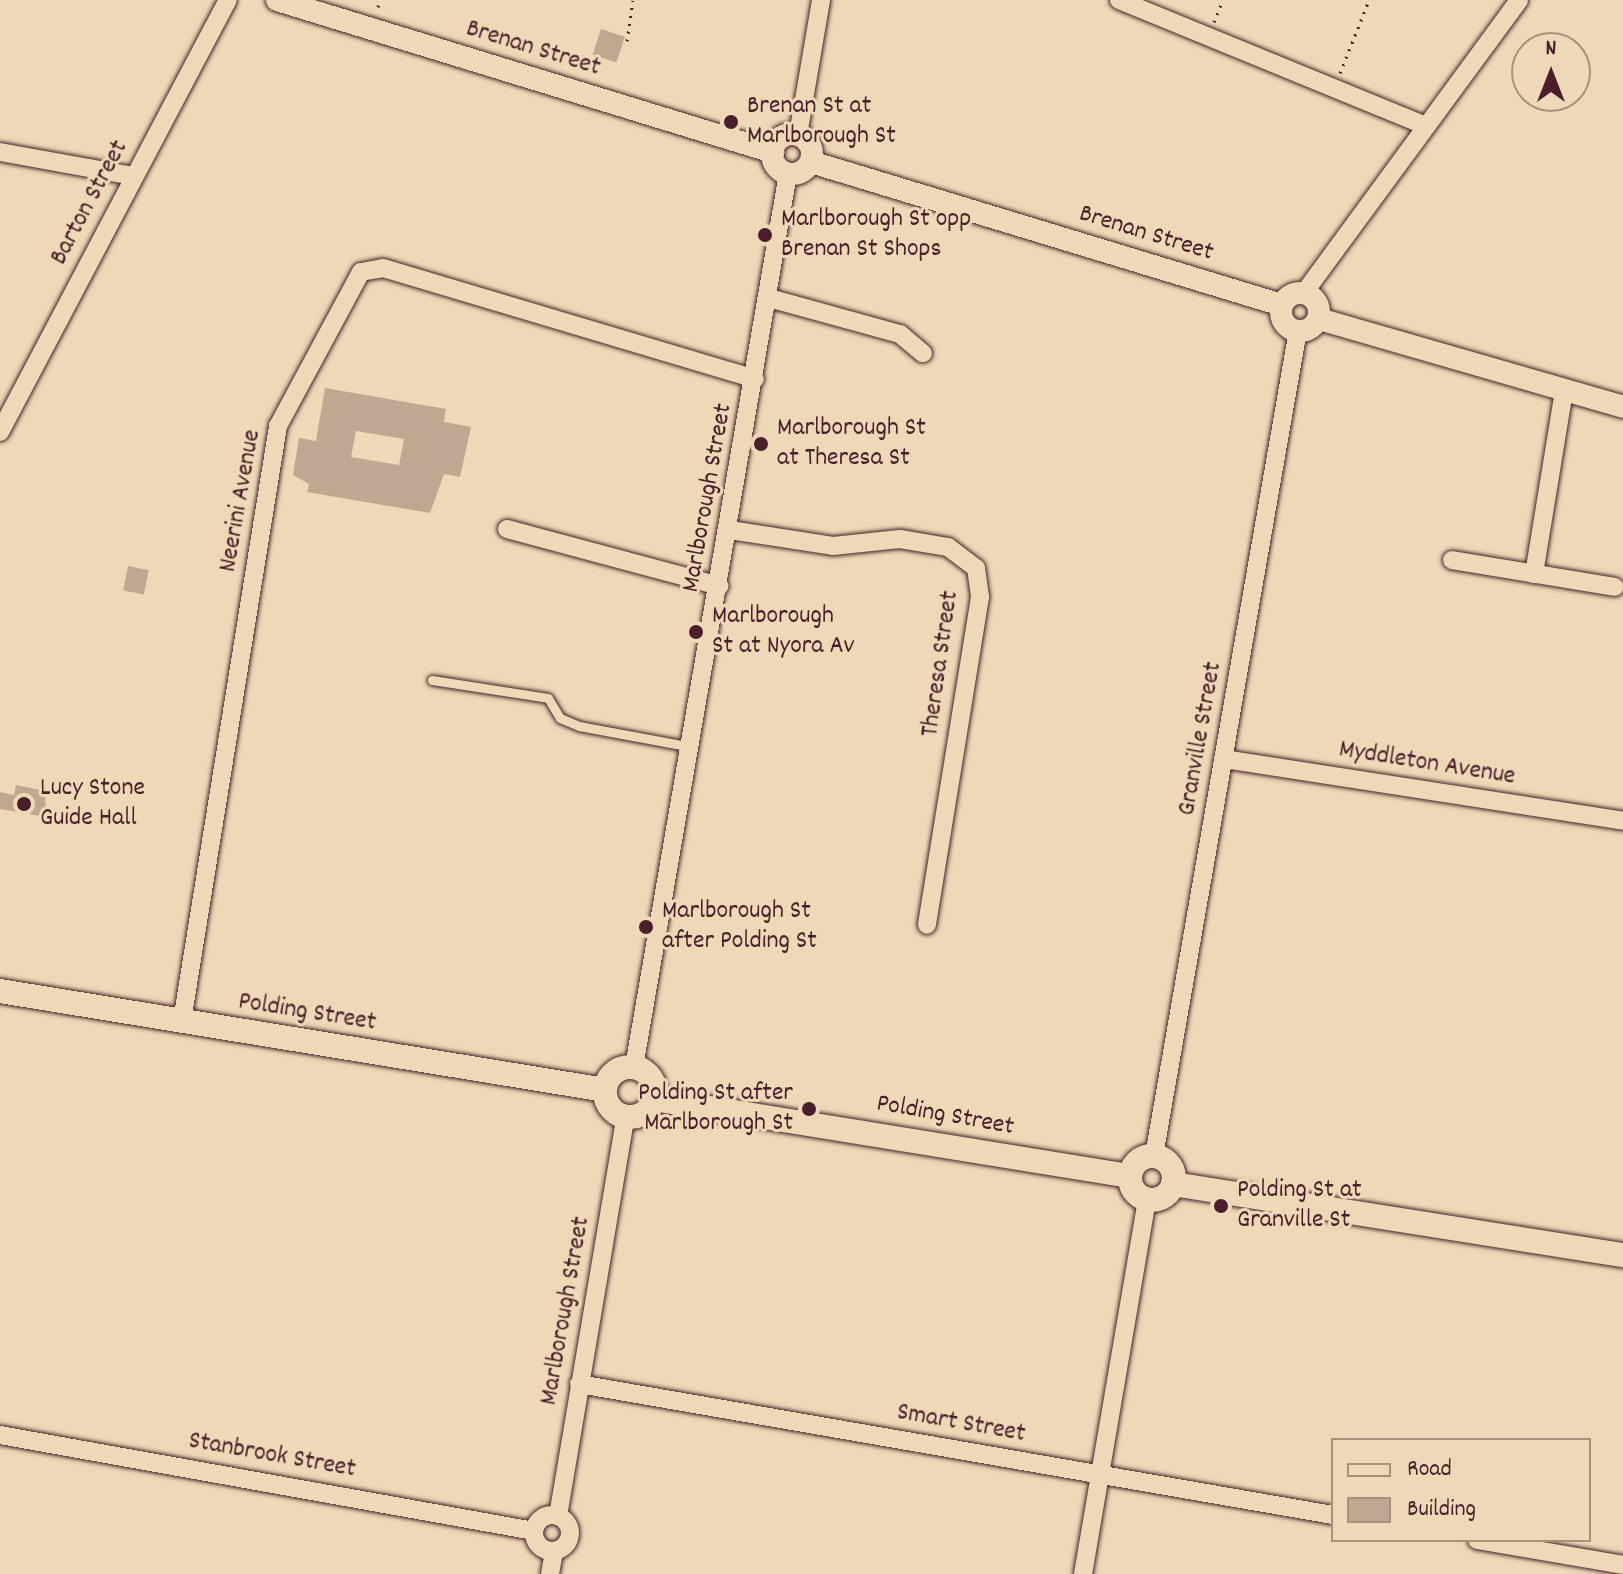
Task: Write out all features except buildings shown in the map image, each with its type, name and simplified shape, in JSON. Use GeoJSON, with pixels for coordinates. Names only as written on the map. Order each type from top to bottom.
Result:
{"type":"FeatureCollection","features":[{"type":"Feature","properties":{"kind":"main road","name":"Polding Street"},"geometry":{"type":"LineString","coordinates":[[0,991],[605,1090]]}},
{"type":"Feature","properties":{"kind":"main road"},"geometry":{"type":"LineString","coordinates":[[634,1067],[651,1079],[654,1099],[644,1113],[626,1116],[611,1107],[605,1090],[615,1072],[634,1067]]}},
{"type":"Feature","properties":{"kind":"main road","name":"Polding Street"},"geometry":{"type":"LineString","coordinates":[[654,1099],[1130,1176]]}},
{"type":"Feature","properties":{"kind":"main road"},"geometry":{"type":"LineString","coordinates":[[1154,1156],[1170,1166],[1173,1184],[1163,1197],[1147,1200],[1130,1176],[1138,1161],[1154,1156]]}},
{"type":"Feature","properties":{"kind":"main road"},"geometry":{"type":"LineString","coordinates":[[1173,1184],[1623,1255]]}},
{"type":"Feature","properties":{"kind":"street","name":"Barton Street"},"geometry":{"type":"LineString","coordinates":[[0,432],[228,0]]}},
{"type":"Feature","properties":{"kind":"street","name":"Brenan Street"},"geometry":{"type":"LineString","coordinates":[[277,0],[773,152]]}},
{"type":"Feature","properties":{"kind":"street"},"geometry":{"type":"LineString","coordinates":[[798,135],[821,0]]}},
{"type":"Feature","properties":{"kind":"street"},"geometry":{"type":"LineString","coordinates":[[1119,0],[1426,126]]}},
{"type":"Feature","properties":{"kind":"street"},"geometry":{"type":"LineString","coordinates":[[1319,319],[1313,329],[1298,330],[1282,305],[1287,295],[1304,293],[1519,0]]}},
{"type":"Feature","properties":{"kind":"street"},"geometry":{"type":"LineString","coordinates":[[798,135],[809,144],[811,162],[788,174],[773,152],[783,137],[798,135]]}},
{"type":"Feature","properties":{"kind":"street"},"geometry":{"type":"LineString","coordinates":[[0,152],[134,176]]}},
{"type":"Feature","properties":{"kind":"street","name":"Brenan Street"},"geometry":{"type":"LineString","coordinates":[[811,162],[1282,305]]}},
{"type":"Feature","properties":{"kind":"street","name":"Marlborough Street"},"geometry":{"type":"LineString","coordinates":[[634,1067],[730,530],[788,174]]}},
{"type":"Feature","properties":{"kind":"street","name":"Neerini Avenue"},"geometry":{"type":"LineString","coordinates":[[182,1021],[278,426],[361,272],[383,268],[755,379]]}},
{"type":"Feature","properties":{"kind":"street"},"geometry":{"type":"LineString","coordinates":[[1304,293],[1319,319],[1623,407]]}},
{"type":"Feature","properties":{"kind":"street"},"geometry":{"type":"LineString","coordinates":[[769,298],[900,334],[923,353]]}},
{"type":"Feature","properties":{"kind":"street","name":"Granville Street"},"geometry":{"type":"LineString","coordinates":[[1154,1156],[1298,330]]}},
{"type":"Feature","properties":{"kind":"street"},"geometry":{"type":"LineString","coordinates":[[1534,574],[1564,390]]}},
{"type":"Feature","properties":{"kind":"street"},"geometry":{"type":"LineString","coordinates":[[507,529],[719,586]]}},
{"type":"Feature","properties":{"kind":"street","name":"Theresa Street"},"geometry":{"type":"LineString","coordinates":[[730,530],[833,546],[900,539],[948,547],[976,568],[980,597],[927,925]]}},
{"type":"Feature","properties":{"kind":"street"},"geometry":{"type":"LineString","coordinates":[[1452,560],[1615,587]]}},
{"type":"Feature","properties":{"kind":"street","name":"Myddleton Avenue"},"geometry":{"type":"LineString","coordinates":[[1224,759],[1623,821]]}},
{"type":"Feature","properties":{"kind":"street","name":"Marlborough Street"},"geometry":{"type":"LineString","coordinates":[[558,1516],[626,1116]]}},
{"type":"Feature","properties":{"kind":"street"},"geometry":{"type":"LineString","coordinates":[[1083,1574],[1147,1200]]}},
{"type":"Feature","properties":{"kind":"street","name":"Smart Street"},"geometry":{"type":"LineString","coordinates":[[579,1384],[1331,1515]]}},
{"type":"Feature","properties":{"kind":"street","name":"Stanbrook Street"},"geometry":{"type":"LineString","coordinates":[[0,1435],[534,1531]]}},
{"type":"Feature","properties":{"kind":"street"},"geometry":{"type":"LineString","coordinates":[[550,1574],[554,1551],[570,1535],[558,1516],[542,1517],[534,1531],[539,1546],[554,1551]]}},
{"type":"Feature","properties":{"kind":"street"},"geometry":{"type":"LineString","coordinates":[[1489,1542],[1623,1565]]}},
{"type":"Feature","properties":{"kind":"lane"},"geometry":{"type":"LineString","coordinates":[[432,680],[548,698],[560,718],[579,726],[692,747]]}},
{"type":"Feature","properties":{"kind":"path"},"geometry":{"type":"LineString","coordinates":[[378,7],[380,0]]}},
{"type":"Feature","properties":{"kind":"path"},"geometry":{"type":"LineString","coordinates":[[627,41],[633,0]]}},
{"type":"Feature","properties":{"kind":"path"},"geometry":{"type":"LineString","coordinates":[[1208,36],[1223,0]]}},
{"type":"Feature","properties":{"kind":"path"},"geometry":{"type":"LineString","coordinates":[[1334,88],[1369,0]]}},
{"type":"Feature","properties":{"kind":"place","name":"Brenan St at Marlborough St"},"geometry":{"type":"Point","coordinates":[731,122]}},
{"type":"Feature","properties":{"kind":"place","name":"Marlborough St opp Brenan St Shops"},"geometry":{"type":"Point","coordinates":[765,235]}},
{"type":"Feature","properties":{"kind":"place","name":"Marlborough St at Theresa St"},"geometry":{"type":"Point","coordinates":[761,444]}},
{"type":"Feature","properties":{"kind":"place","name":"Marlborough St at Nyora Av"},"geometry":{"type":"Point","coordinates":[696,632]}},
{"type":"Feature","properties":{"kind":"place","name":"Lucy Stone Guide Hall"},"geometry":{"type":"Point","coordinates":[24,804]}},
{"type":"Feature","properties":{"kind":"place","name":"Marlborough St after Polding St"},"geometry":{"type":"Point","coordinates":[646,927]}},
{"type":"Feature","properties":{"kind":"place","name":"Polding St after Marlborough St"},"geometry":{"type":"Point","coordinates":[809,1109]}},
{"type":"Feature","properties":{"kind":"place","name":"Polding St at Granville St"},"geometry":{"type":"Point","coordinates":[1221,1206]}}]}
